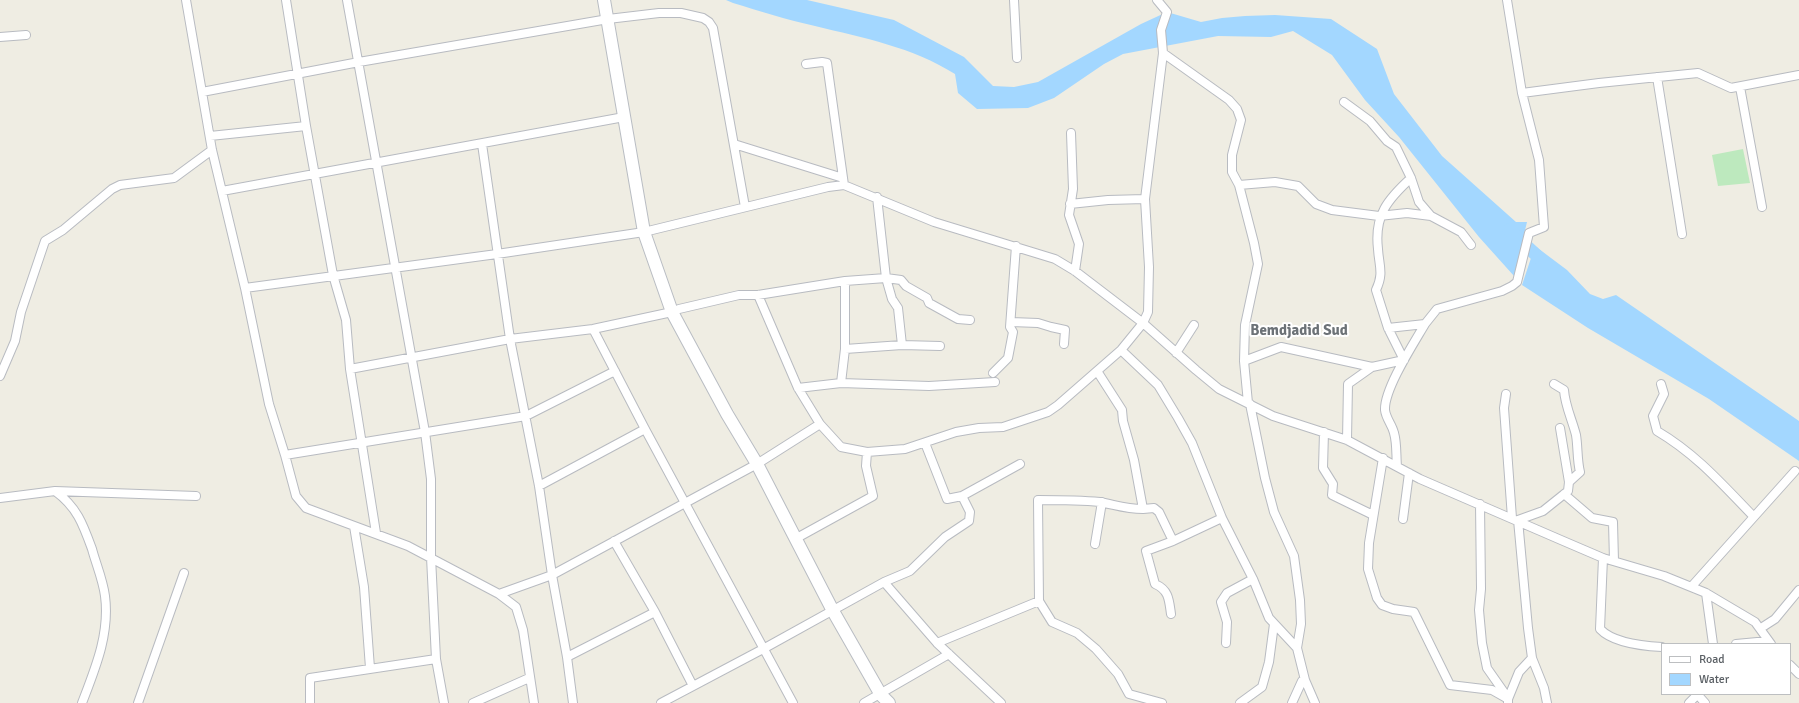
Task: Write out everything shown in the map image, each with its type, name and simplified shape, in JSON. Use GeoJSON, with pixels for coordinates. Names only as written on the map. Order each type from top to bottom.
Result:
{"type":"FeatureCollection","features":[{"type":"Feature","properties":{"kind":"street"},"geometry":{"type":"LineString","coordinates":[[186,0],[212,150],[245,288],[268,404],[285,455],[296,496],[306,508],[376,533],[431,557],[499,594],[516,608],[523,630],[529,678],[534,703]]}},
{"type":"Feature","properties":{"kind":"street"},"geometry":{"type":"LineString","coordinates":[[286,0],[306,126],[333,276],[346,320],[350,368],[376,533]]}},
{"type":"Feature","properties":{"kind":"street"},"geometry":{"type":"LineString","coordinates":[[347,0],[425,432],[431,478],[431,557],[436,659],[444,703]]}},
{"type":"Feature","properties":{"kind":"street"},"geometry":{"type":"LineString","coordinates":[[604,0],[644,232],[672,312],[727,414],[757,464],[833,611],[885,699]]}},
{"type":"Feature","properties":{"kind":"street"},"geometry":{"type":"LineString","coordinates":[[1014,0],[1017,58]]}},
{"type":"Feature","properties":{"kind":"street"},"geometry":{"type":"LineString","coordinates":[[758,295],[798,388],[820,424],[841,447],[867,452],[905,449],[956,432],[979,428],[1003,427],[1048,412],[1058,405],[1121,350],[1143,323],[1148,312],[1145,199],[1163,53],[1161,30],[1167,12],[1157,0]]}},
{"type":"Feature","properties":{"kind":"street"},"geometry":{"type":"LineString","coordinates":[[1397,466],[1394,431],[1386,417],[1385,408],[1392,385],[1404,360],[1425,324],[1438,309],[1502,291],[1512,286],[1516,282],[1529,233],[1544,227],[1539,160],[1522,93],[1507,0]]}},
{"type":"Feature","properties":{"kind":"street"},"geometry":{"type":"LineString","coordinates":[[202,92],[359,62],[608,19],[659,13],[681,13],[703,18],[709,22],[713,28],[745,207]]}},
{"type":"Feature","properties":{"kind":"street"},"geometry":{"type":"LineString","coordinates":[[0,37],[26,35]]}},
{"type":"Feature","properties":{"kind":"street"},"geometry":{"type":"LineString","coordinates":[[1163,53],[1229,100],[1237,109],[1241,120],[1232,155],[1232,172],[1239,185],[1258,264],[1245,325],[1244,361],[1249,403],[1274,512],[1294,556],[1301,616],[1296,648],[1305,680],[1315,703]]}},
{"type":"Feature","properties":{"kind":"street"},"geometry":{"type":"LineString","coordinates":[[806,64],[822,62],[827,63],[844,181]]}},
{"type":"Feature","properties":{"kind":"street"},"geometry":{"type":"LineString","coordinates":[[1522,93],[1599,83],[1698,73],[1731,88],[1799,75]]}},
{"type":"Feature","properties":{"kind":"street"},"geometry":{"type":"LineString","coordinates":[[1657,77],[1682,234]]}},
{"type":"Feature","properties":{"kind":"street"},"geometry":{"type":"LineString","coordinates":[[1740,87],[1762,208]]}},
{"type":"Feature","properties":{"kind":"street"},"geometry":{"type":"LineString","coordinates":[[1344,102],[1370,121],[1387,141],[1396,147],[1411,178],[1419,202],[1430,216]]}},
{"type":"Feature","properties":{"kind":"street"},"geometry":{"type":"LineString","coordinates":[[222,191],[624,117]]}},
{"type":"Feature","properties":{"kind":"street"},"geometry":{"type":"LineString","coordinates":[[210,136],[306,126]]}},
{"type":"Feature","properties":{"kind":"street"},"geometry":{"type":"LineString","coordinates":[[1071,133],[1073,189],[1069,215],[1079,244],[1075,271]]}},
{"type":"Feature","properties":{"kind":"street"},"geometry":{"type":"LineString","coordinates":[[482,144],[496,254],[510,339],[539,486],[573,703]]}},
{"type":"Feature","properties":{"kind":"street"},"geometry":{"type":"LineString","coordinates":[[734,144],[844,181],[934,222],[1055,259],[1075,271],[1143,323],[1219,389],[1274,416],[1347,440],[1409,473],[1603,558],[1692,586],[1756,622],[1769,642],[1752,643]]}},
{"type":"Feature","properties":{"kind":"street"},"geometry":{"type":"LineString","coordinates":[[0,376],[15,341],[21,312],[45,241],[63,230],[112,189],[120,185],[174,178],[212,150]]}},
{"type":"Feature","properties":{"kind":"street"},"geometry":{"type":"LineString","coordinates":[[1404,360],[1388,328],[1376,290],[1381,280],[1382,272],[1377,248],[1380,216],[1394,194],[1411,178]]}},
{"type":"Feature","properties":{"kind":"street"},"geometry":{"type":"LineString","coordinates":[[245,288],[496,254],[644,232],[844,181]]}},
{"type":"Feature","properties":{"kind":"street"},"geometry":{"type":"LineString","coordinates":[[1239,185],[1275,182],[1298,186],[1316,204],[1332,210],[1380,216],[1407,213],[1430,216],[1461,232],[1471,245]]}},
{"type":"Feature","properties":{"kind":"street"},"geometry":{"type":"LineString","coordinates":[[877,197],[886,278],[892,299],[898,308],[902,345]]}},
{"type":"Feature","properties":{"kind":"street"},"geometry":{"type":"LineString","coordinates":[[1070,204],[1108,200],[1145,199]]}},
{"type":"Feature","properties":{"kind":"street"},"geometry":{"type":"LineString","coordinates":[[993,372],[1008,358],[1013,332],[1010,327],[1016,246]]}},
{"type":"Feature","properties":{"kind":"street"},"geometry":{"type":"LineString","coordinates":[[350,368],[510,339],[593,328],[672,312],[739,295],[758,295],[845,281],[886,278],[901,280],[906,286],[927,298],[929,304],[958,319],[970,320]]}},
{"type":"Feature","properties":{"kind":"street"},"geometry":{"type":"LineString","coordinates":[[841,383],[844,349],[845,281]]}},
{"type":"Feature","properties":{"kind":"street"},"geometry":{"type":"LineString","coordinates":[[1011,322],[1038,323],[1065,330],[1064,344]]}},
{"type":"Feature","properties":{"kind":"street"},"geometry":{"type":"LineString","coordinates":[[1388,328],[1425,324]]}},
{"type":"Feature","properties":{"kind":"street"},"geometry":{"type":"LineString","coordinates":[[1176,353],[1194,326]]}},
{"type":"Feature","properties":{"kind":"street"},"geometry":{"type":"LineString","coordinates":[[593,328],[645,430],[793,703]]}},
{"type":"Feature","properties":{"kind":"street"},"geometry":{"type":"LineString","coordinates":[[844,349],[902,345],[940,346]]}},
{"type":"Feature","properties":{"kind":"street"},"geometry":{"type":"LineString","coordinates":[[1244,361],[1281,347],[1372,367]]}},
{"type":"Feature","properties":{"kind":"street"},"geometry":{"type":"LineString","coordinates":[[1121,350],[1158,385],[1178,418],[1192,443],[1222,518],[1253,579],[1270,618],[1296,648]]}},
{"type":"Feature","properties":{"kind":"street"},"geometry":{"type":"LineString","coordinates":[[1347,440],[1348,384],[1372,367],[1404,360]]}},
{"type":"Feature","properties":{"kind":"street"},"geometry":{"type":"LineString","coordinates":[[285,455],[362,444],[425,432],[526,416],[615,371]]}},
{"type":"Feature","properties":{"kind":"street"},"geometry":{"type":"LineString","coordinates":[[1097,371],[1122,410],[1123,421],[1134,460],[1144,509]]}},
{"type":"Feature","properties":{"kind":"street"},"geometry":{"type":"LineString","coordinates":[[798,388],[841,383],[929,386],[995,382]]}},
{"type":"Feature","properties":{"kind":"street"},"geometry":{"type":"LineString","coordinates":[[1554,384],[1564,390],[1565,402],[1576,436],[1577,462],[1580,472],[1569,482]]}},
{"type":"Feature","properties":{"kind":"street"},"geometry":{"type":"LineString","coordinates":[[1661,384],[1664,394],[1653,416],[1657,431],[1674,441],[1701,462],[1753,516]]}},
{"type":"Feature","properties":{"kind":"street"},"geometry":{"type":"LineString","coordinates":[[1506,394],[1504,408],[1528,628],[1532,658],[1544,688],[1547,703]]}},
{"type":"Feature","properties":{"kind":"street"},"geometry":{"type":"LineString","coordinates":[[499,594],[552,575],[684,502],[757,464],[820,424]]}},
{"type":"Feature","properties":{"kind":"street"},"geometry":{"type":"LineString","coordinates":[[1515,519],[1543,511],[1568,491],[1569,482],[1560,428]]}},
{"type":"Feature","properties":{"kind":"street"},"geometry":{"type":"LineString","coordinates":[[539,486],[645,430]]}},
{"type":"Feature","properties":{"kind":"street"},"geometry":{"type":"LineString","coordinates":[[1324,432],[1323,468],[1333,484],[1332,495],[1373,515]]}},
{"type":"Feature","properties":{"kind":"street"},"geometry":{"type":"LineString","coordinates":[[925,443],[947,499],[962,496],[1020,464]]}},
{"type":"Feature","properties":{"kind":"street"},"geometry":{"type":"LineString","coordinates":[[795,539],[873,496],[866,466],[867,452]]}},
{"type":"Feature","properties":{"kind":"street"},"geometry":{"type":"LineString","coordinates":[[1383,458],[1369,544],[1368,569],[1377,598],[1382,605],[1393,609],[1414,612],[1450,685],[1492,690],[1509,702]]}},
{"type":"Feature","properties":{"kind":"street"},"geometry":{"type":"LineString","coordinates":[[1692,586],[1753,516],[1795,471]]}},
{"type":"Feature","properties":{"kind":"street"},"geometry":{"type":"LineString","coordinates":[[1404,519],[1409,473]]}},
{"type":"Feature","properties":{"kind":"street"},"geometry":{"type":"LineString","coordinates":[[55,491],[76,511],[85,528],[105,596],[105,626],[101,653],[82,703]]}},
{"type":"Feature","properties":{"kind":"street"},"geometry":{"type":"LineString","coordinates":[[0,498],[55,491],[196,496]]}},
{"type":"Feature","properties":{"kind":"street"},"geometry":{"type":"LineString","coordinates":[[1564,494],[1592,518],[1613,522],[1614,561]]}},
{"type":"Feature","properties":{"kind":"street"},"geometry":{"type":"LineString","coordinates":[[661,703],[884,582],[910,571],[945,537],[969,521],[970,512],[962,496]]}},
{"type":"Feature","properties":{"kind":"street"},"geometry":{"type":"LineString","coordinates":[[1162,703],[1128,694],[1118,674],[1096,650],[1077,633],[1052,622],[1039,601],[1038,500],[1102,502],[1121,508],[1154,508],[1159,512],[1173,541]]}},
{"type":"Feature","properties":{"kind":"street"},"geometry":{"type":"LineString","coordinates":[[1095,544],[1102,502]]}},
{"type":"Feature","properties":{"kind":"street"},"geometry":{"type":"LineString","coordinates":[[1480,504],[1481,589],[1479,610],[1482,643],[1487,668],[1509,702]]}},
{"type":"Feature","properties":{"kind":"street"},"geometry":{"type":"LineString","coordinates":[[1171,614],[1168,595],[1161,586],[1156,584],[1146,551],[1173,541],[1222,518]]}},
{"type":"Feature","properties":{"kind":"street"},"geometry":{"type":"LineString","coordinates":[[354,526],[364,587],[370,668]]}},
{"type":"Feature","properties":{"kind":"street"},"geometry":{"type":"LineString","coordinates":[[614,541],[655,612],[693,686]]}},
{"type":"Feature","properties":{"kind":"street"},"geometry":{"type":"LineString","coordinates":[[1603,558],[1600,629],[1606,636],[1634,644],[1661,647]]}},
{"type":"Feature","properties":{"kind":"street"},"geometry":{"type":"LineString","coordinates":[[138,703],[184,573]]}},
{"type":"Feature","properties":{"kind":"street"},"geometry":{"type":"LineString","coordinates":[[1226,643],[1227,622],[1221,602],[1227,593],[1253,579]]}},
{"type":"Feature","properties":{"kind":"street"},"geometry":{"type":"LineString","coordinates":[[884,582],[937,643],[1000,703]]}},
{"type":"Feature","properties":{"kind":"street"},"geometry":{"type":"LineString","coordinates":[[1761,628],[1775,619],[1799,590]]}},
{"type":"Feature","properties":{"kind":"street"},"geometry":{"type":"LineString","coordinates":[[1706,593],[1713,643]]}},
{"type":"Feature","properties":{"kind":"street"},"geometry":{"type":"LineString","coordinates":[[937,643],[1039,601]]}},
{"type":"Feature","properties":{"kind":"street"},"geometry":{"type":"LineString","coordinates":[[567,657],[655,612]]}},
{"type":"Feature","properties":{"kind":"street"},"geometry":{"type":"LineString","coordinates":[[1240,703],[1262,687],[1269,662],[1274,624]]}},
{"type":"Feature","properties":{"kind":"street"},"geometry":{"type":"LineString","coordinates":[[864,703],[885,699],[949,654]]}},
{"type":"Feature","properties":{"kind":"street"},"geometry":{"type":"LineString","coordinates":[[1509,702],[1519,672],[1532,658]]}},
{"type":"Feature","properties":{"kind":"street"},"geometry":{"type":"LineString","coordinates":[[310,703],[310,678],[436,659]]}},
{"type":"Feature","properties":{"kind":"street"},"geometry":{"type":"LineString","coordinates":[[1791,666],[1799,674]]}},
{"type":"Feature","properties":{"kind":"street"},"geometry":{"type":"LineString","coordinates":[[473,703],[529,678]]}},
{"type":"Feature","properties":{"kind":"street"},"geometry":{"type":"LineString","coordinates":[[1292,703],[1302,681],[1305,680]]}},
{"type":"Feature","properties":{"kind":"street"},"geometry":{"type":"LineString","coordinates":[[1689,703],[1697,695],[1705,703]]}},
{"type":"Feature","properties":{"kind":"green space"},"geometry":{"type":"Polygon","coordinates":[[[1743,149],[1750,183],[1718,186],[1712,155],[1743,149]]]}},
{"type":"Feature","properties":{"kind":"water"},"geometry":{"type":"Polygon","coordinates":[[[726,0],[807,0],[894,20],[964,57],[993,86],[1014,87],[1038,82],[1141,24],[1167,12],[1201,22],[1222,18],[1275,15],[1331,19],[1377,49],[1394,94],[1442,156],[1516,222],[1527,222],[1514,276],[1479,237],[1399,137],[1365,100],[1332,55],[1293,31],[1271,37],[1218,36],[1123,54],[1104,64],[1054,98],[1028,108],[977,109],[958,93],[955,74],[922,57],[887,44],[805,24],[726,0]]]}},
{"type":"Feature","properties":{"kind":"water"},"geometry":{"type":"Polygon","coordinates":[[[1535,246],[1567,270],[1590,294],[1603,299],[1616,295],[1799,421],[1799,461],[1709,399],[1588,328],[1522,285],[1535,246]]]}},
{"type":"Feature","properties":{"kind":"waterway"},"geometry":{"type":"LineString","coordinates":[[1509,230],[1546,264]]}},
{"type":"Feature","properties":{"kind":"district","name":"Bemdjadid Sud"},"geometry":{"type":"Point","coordinates":[1299,331]}}]}
